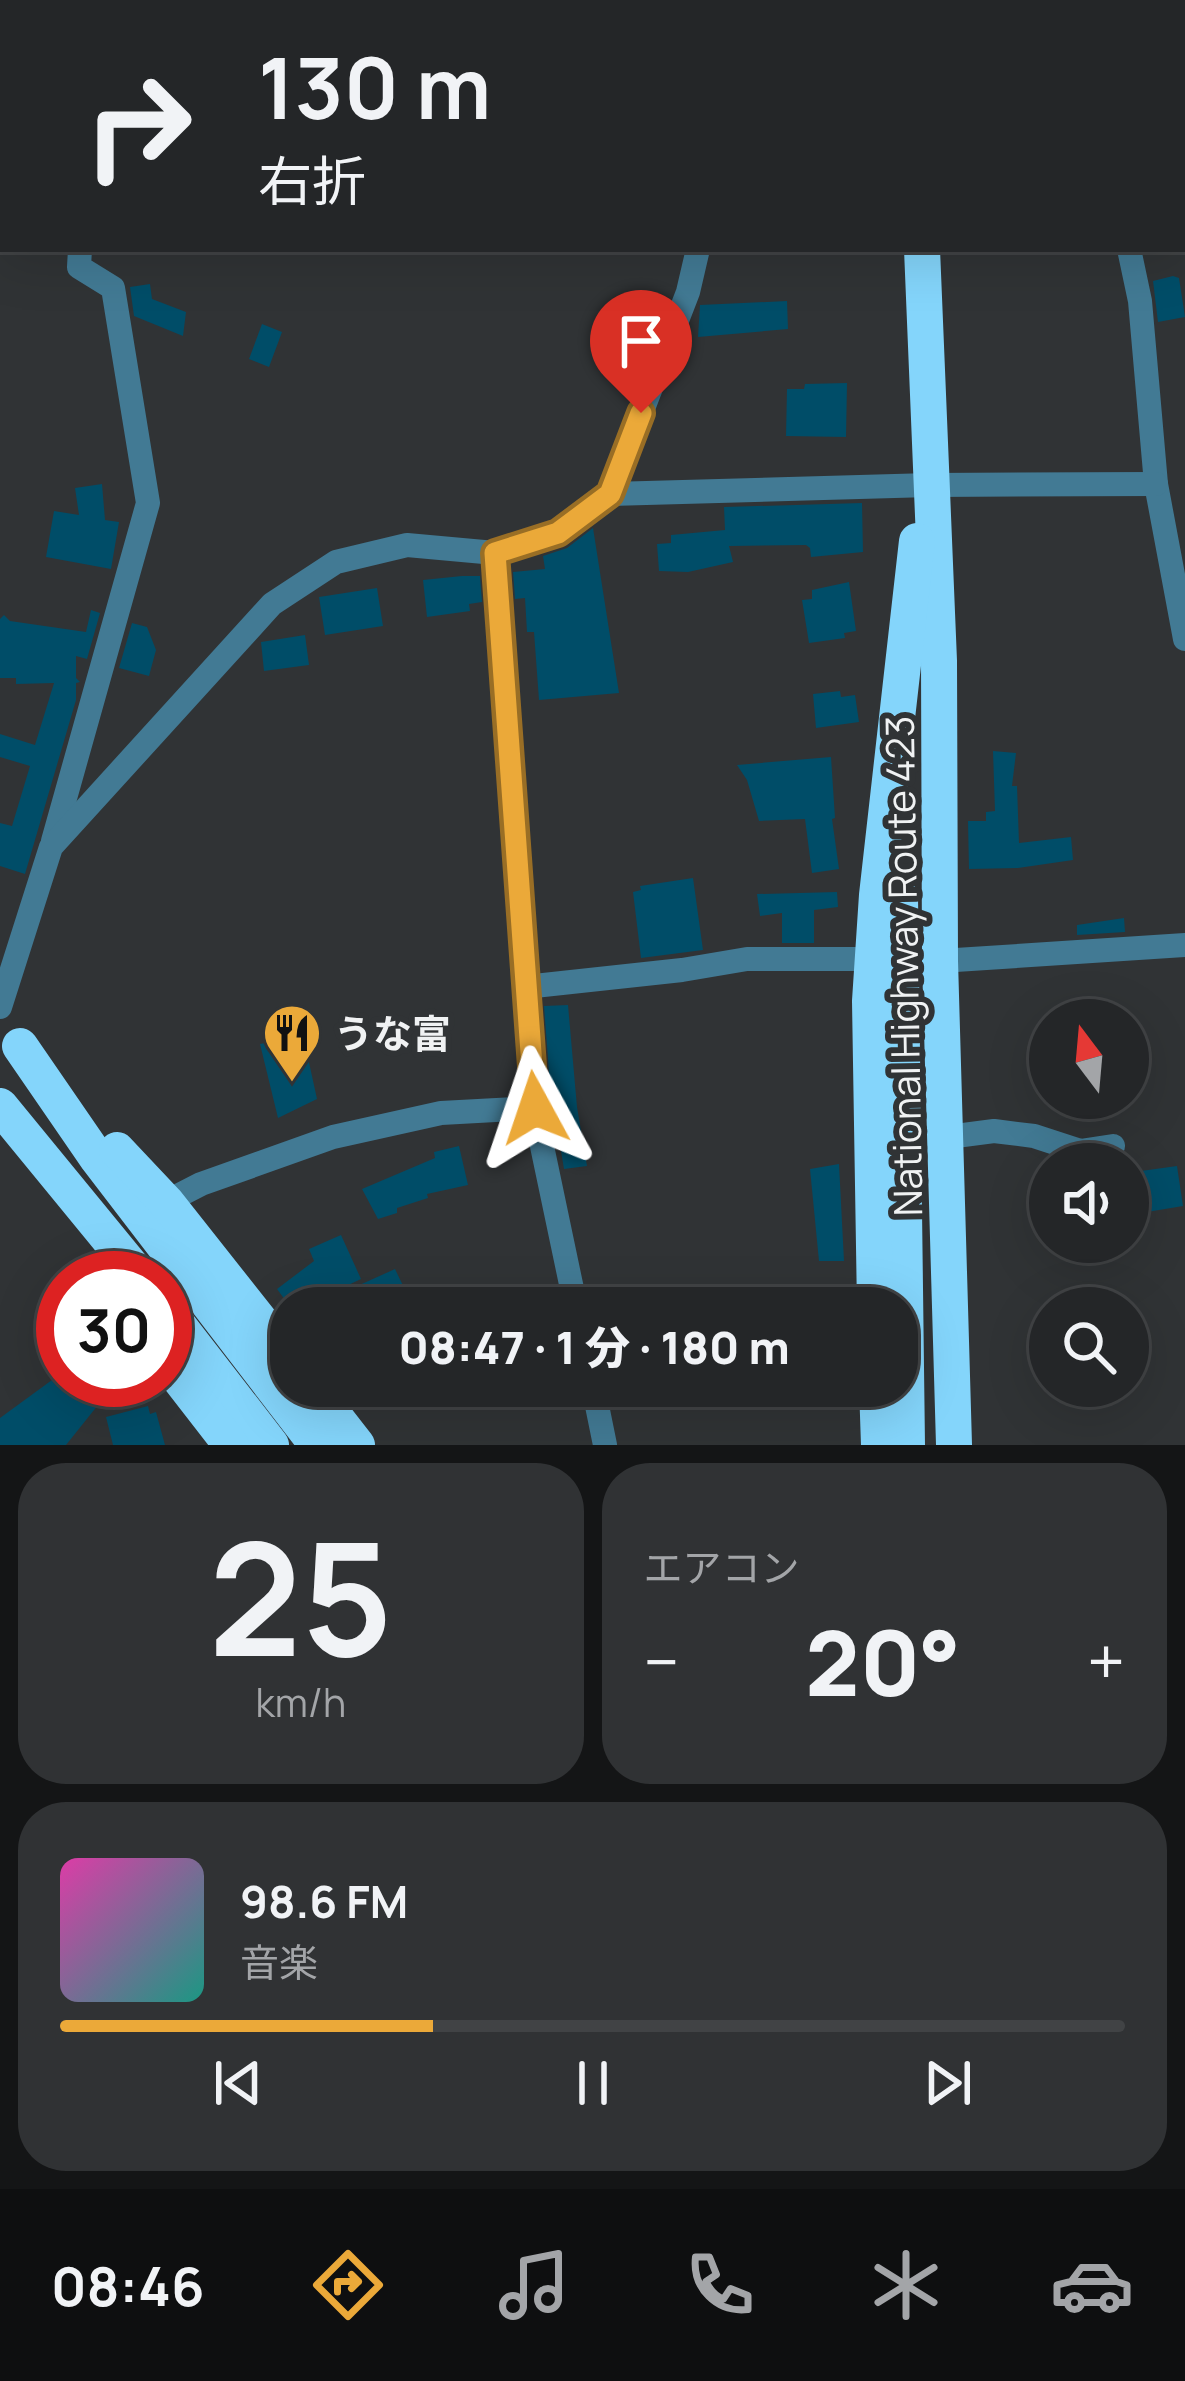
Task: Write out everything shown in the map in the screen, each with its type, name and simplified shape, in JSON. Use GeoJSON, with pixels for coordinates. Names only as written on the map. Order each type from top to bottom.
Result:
{"type":"FeatureCollection","features":[{"type":"Feature","properties":{"kind":"highway","name":"National Highway Route 423"},"geometry":{"type":"LineString","coordinates":[[922,252],[939,661],[940,961],[954,1445]]}},
{"type":"Feature","properties":{"kind":"highway","name":"National Highway Route 423"},"geometry":{"type":"LineString","coordinates":[[875,1287],[873,959],[919,520],[930,485]]}},
{"type":"Feature","properties":{"kind":"highway"},"geometry":{"type":"LineString","coordinates":[[931,1445],[920,872],[939,661]]}},
{"type":"Feature","properties":{"kind":"highway"},"geometry":{"type":"LineString","coordinates":[[894,750],[903,796],[898,1000],[907,1445]]}},
{"type":"Feature","properties":{"kind":"highway"},"geometry":{"type":"LineString","coordinates":[[10,1036],[166,1202],[270,1333]]}},
{"type":"Feature","properties":{"kind":"highway"},"geometry":{"type":"LineString","coordinates":[[10,1036],[97,1158],[317,1445]]}},
{"type":"Feature","properties":{"kind":"highway"},"geometry":{"type":"LineString","coordinates":[[0,1107],[93,1251]]}},
{"type":"Feature","properties":{"kind":"highway"},"geometry":{"type":"LineString","coordinates":[[0,1107],[119,1251]]}},
{"type":"Feature","properties":{"kind":"highway"},"geometry":{"type":"LineString","coordinates":[[192,1343],[271,1445]]}},
{"type":"Feature","properties":{"kind":"highway"},"geometry":{"type":"LineString","coordinates":[[192,1395],[231,1445]]}},
{"type":"Feature","properties":{"kind":"highway"},"geometry":{"type":"LineString","coordinates":[[327,1407],[357,1445]]}},
{"type":"Feature","properties":{"kind":"highway"},"geometry":{"type":"LineString","coordinates":[[878,1407],[879,1445]]}},
{"type":"Feature","properties":{"kind":"street"},"geometry":{"type":"LineString","coordinates":[[0,1007],[51,847],[148,503],[113,288],[79,268],[80,252]]}},
{"type":"Feature","properties":{"kind":"street"},"geometry":{"type":"LineString","coordinates":[[51,847],[272,604],[320,572],[336,562],[407,545],[495,553],[558,533],[610,494],[688,292],[697,252]]}},
{"type":"Feature","properties":{"kind":"street"},"geometry":{"type":"LineString","coordinates":[[1130,252],[1140,301],[1156,484],[1185,639]]}},
{"type":"Feature","properties":{"kind":"street"},"geometry":{"type":"LineString","coordinates":[[610,494],[1156,484]]}},
{"type":"Feature","properties":{"kind":"street"},"geometry":{"type":"LineString","coordinates":[[495,553],[535,1108],[572,1287]]}},
{"type":"Feature","properties":{"kind":"street"},"geometry":{"type":"LineString","coordinates":[[940,961],[1185,945]]}},
{"type":"Feature","properties":{"kind":"street"},"geometry":{"type":"LineString","coordinates":[[525,987],[747,959],[873,959]]}},
{"type":"Feature","properties":{"kind":"street"},"geometry":{"type":"LineString","coordinates":[[166,1202],[201,1184],[333,1137],[441,1113],[535,1108]]}},
{"type":"Feature","properties":{"kind":"street"},"geometry":{"type":"LineString","coordinates":[[948,1137],[994,1130],[1055,1143]]}},
{"type":"Feature","properties":{"kind":"street"},"geometry":{"type":"LineString","coordinates":[[597,1407],[605,1445]]}},
{"type":"Feature","properties":{"kind":"building"},"geometry":{"type":"Polygon","coordinates":[[[1179,278],[1185,317],[1158,322],[1153,281],[1179,278]]]}},
{"type":"Feature","properties":{"kind":"building"},"geometry":{"type":"Polygon","coordinates":[[[150,284],[152,299],[186,312],[183,336],[134,316],[130,287],[150,284]]]}},
{"type":"Feature","properties":{"kind":"building"},"geometry":{"type":"Polygon","coordinates":[[[787,301],[788,329],[698,337],[700,305],[787,301]]]}},
{"type":"Feature","properties":{"kind":"building"},"geometry":{"type":"Polygon","coordinates":[[[262,324],[282,332],[269,367],[249,359],[262,324]]]}},
{"type":"Feature","properties":{"kind":"building"},"geometry":{"type":"Polygon","coordinates":[[[847,383],[846,437],[786,436],[787,389],[847,383]]]}},
{"type":"Feature","properties":{"kind":"building"},"geometry":{"type":"Polygon","coordinates":[[[102,484],[105,520],[119,522],[111,569],[46,557],[54,511],[79,515],[75,488],[102,484]]]}},
{"type":"Feature","properties":{"kind":"building"},"geometry":{"type":"Polygon","coordinates":[[[862,503],[863,552],[811,557],[806,545],[729,546],[733,562],[688,572],[659,571],[657,544],[671,543],[671,535],[725,530],[724,507],[862,503]]]}},
{"type":"Feature","properties":{"kind":"building"},"geometry":{"type":"Polygon","coordinates":[[[593,528],[619,693],[539,700],[534,632],[527,632],[525,598],[515,599],[513,572],[545,569],[543,556],[567,548],[593,528]]]}},
{"type":"Feature","properties":{"kind":"building"},"geometry":{"type":"Polygon","coordinates":[[[480,576],[482,602],[469,604],[470,611],[427,617],[423,580],[480,576]]]}},
{"type":"Feature","properties":{"kind":"building"},"geometry":{"type":"Polygon","coordinates":[[[849,582],[856,631],[844,633],[845,638],[809,643],[802,600],[812,599],[812,590],[849,582]]]}},
{"type":"Feature","properties":{"kind":"building"},"geometry":{"type":"Polygon","coordinates":[[[377,588],[383,626],[325,635],[319,597],[377,588]]]}},
{"type":"Feature","properties":{"kind":"building"},"geometry":{"type":"Polygon","coordinates":[[[91,610],[100,613],[87,659],[76,656],[80,682],[76,683],[76,700],[25,874],[0,866],[0,823],[12,826],[30,766],[0,757],[0,734],[35,745],[54,683],[16,684],[16,678],[0,678],[0,619],[4,615],[10,621],[86,632],[91,610]]]}},
{"type":"Feature","properties":{"kind":"building"},"geometry":{"type":"Polygon","coordinates":[[[132,623],[147,627],[156,650],[149,676],[119,668],[132,623]]]}},
{"type":"Feature","properties":{"kind":"building"},"geometry":{"type":"Polygon","coordinates":[[[305,635],[309,665],[264,671],[261,642],[305,635]]]}},
{"type":"Feature","properties":{"kind":"building"},"geometry":{"type":"Polygon","coordinates":[[[840,691],[841,697],[855,695],[859,722],[816,728],[813,694],[840,691]]]}},
{"type":"Feature","properties":{"kind":"building"},"geometry":{"type":"Polygon","coordinates":[[[993,751],[1016,753],[1012,786],[1017,786],[1019,843],[1071,837],[1073,860],[969,869],[968,821],[986,821],[986,812],[995,811],[993,751]]]}},
{"type":"Feature","properties":{"kind":"building"},"geometry":{"type":"Polygon","coordinates":[[[831,757],[839,869],[812,873],[805,819],[759,821],[747,780],[737,765],[831,757]]]}},
{"type":"Feature","properties":{"kind":"building"},"geometry":{"type":"Polygon","coordinates":[[[693,878],[703,950],[641,958],[633,892],[641,890],[640,886],[693,878]]]}},
{"type":"Feature","properties":{"kind":"building"},"geometry":{"type":"Polygon","coordinates":[[[837,892],[838,907],[814,910],[814,943],[782,943],[782,913],[760,916],[757,894],[837,892]]]}},
{"type":"Feature","properties":{"kind":"building"},"geometry":{"type":"Polygon","coordinates":[[[1124,918],[1125,932],[1077,935],[1077,925],[1124,918]]]}},
{"type":"Feature","properties":{"kind":"building"},"geometry":{"type":"Polygon","coordinates":[[[568,1005],[587,1166],[564,1169],[550,1085],[544,1006],[568,1005]]]}},
{"type":"Feature","properties":{"kind":"building","name":"うな富"},"geometry":{"type":"Polygon","coordinates":[[[303,1035],[317,1099],[278,1118],[260,1044],[303,1035]]]}},
{"type":"Feature","properties":{"kind":"building"},"geometry":{"type":"Polygon","coordinates":[[[459,1146],[468,1185],[427,1194],[428,1198],[378,1219],[362,1189],[435,1158],[434,1152],[459,1146]]]}},
{"type":"Feature","properties":{"kind":"building"},"geometry":{"type":"Polygon","coordinates":[[[839,1164],[844,1261],[819,1261],[810,1169],[839,1164]]]}},
{"type":"Feature","properties":{"kind":"building"},"geometry":{"type":"Polygon","coordinates":[[[1177,1166],[1183,1206],[1149,1212],[1149,1170],[1177,1166]]]}},
{"type":"Feature","properties":{"kind":"building"},"geometry":{"type":"Polygon","coordinates":[[[341,1235],[361,1279],[344,1287],[280,1287],[314,1261],[309,1249],[341,1235]]]}},
{"type":"Feature","properties":{"kind":"building"},"geometry":{"type":"Polygon","coordinates":[[[395,1269],[404,1287],[355,1287],[395,1269]]]}},
{"type":"Feature","properties":{"kind":"building"},"geometry":{"type":"Polygon","coordinates":[[[36,1392],[36,1407],[96,1407],[66,1445],[0,1445],[0,1418],[36,1392]]]}},
{"type":"Feature","properties":{"kind":"building"},"geometry":{"type":"Polygon","coordinates":[[[148,1407],[150,1414],[156,1412],[165,1445],[113,1445],[106,1417],[148,1407]]]}},
{"type":"Feature","properties":{"kind":"place","name":"うな富"},"geometry":{"type":"Point","coordinates":[292,1084]}},
{"type":"Feature","properties":{"kind":"route"},"geometry":{"type":"LineString","coordinates":[[535,1108],[495,553],[558,533],[610,494],[641,413]]}}]}
